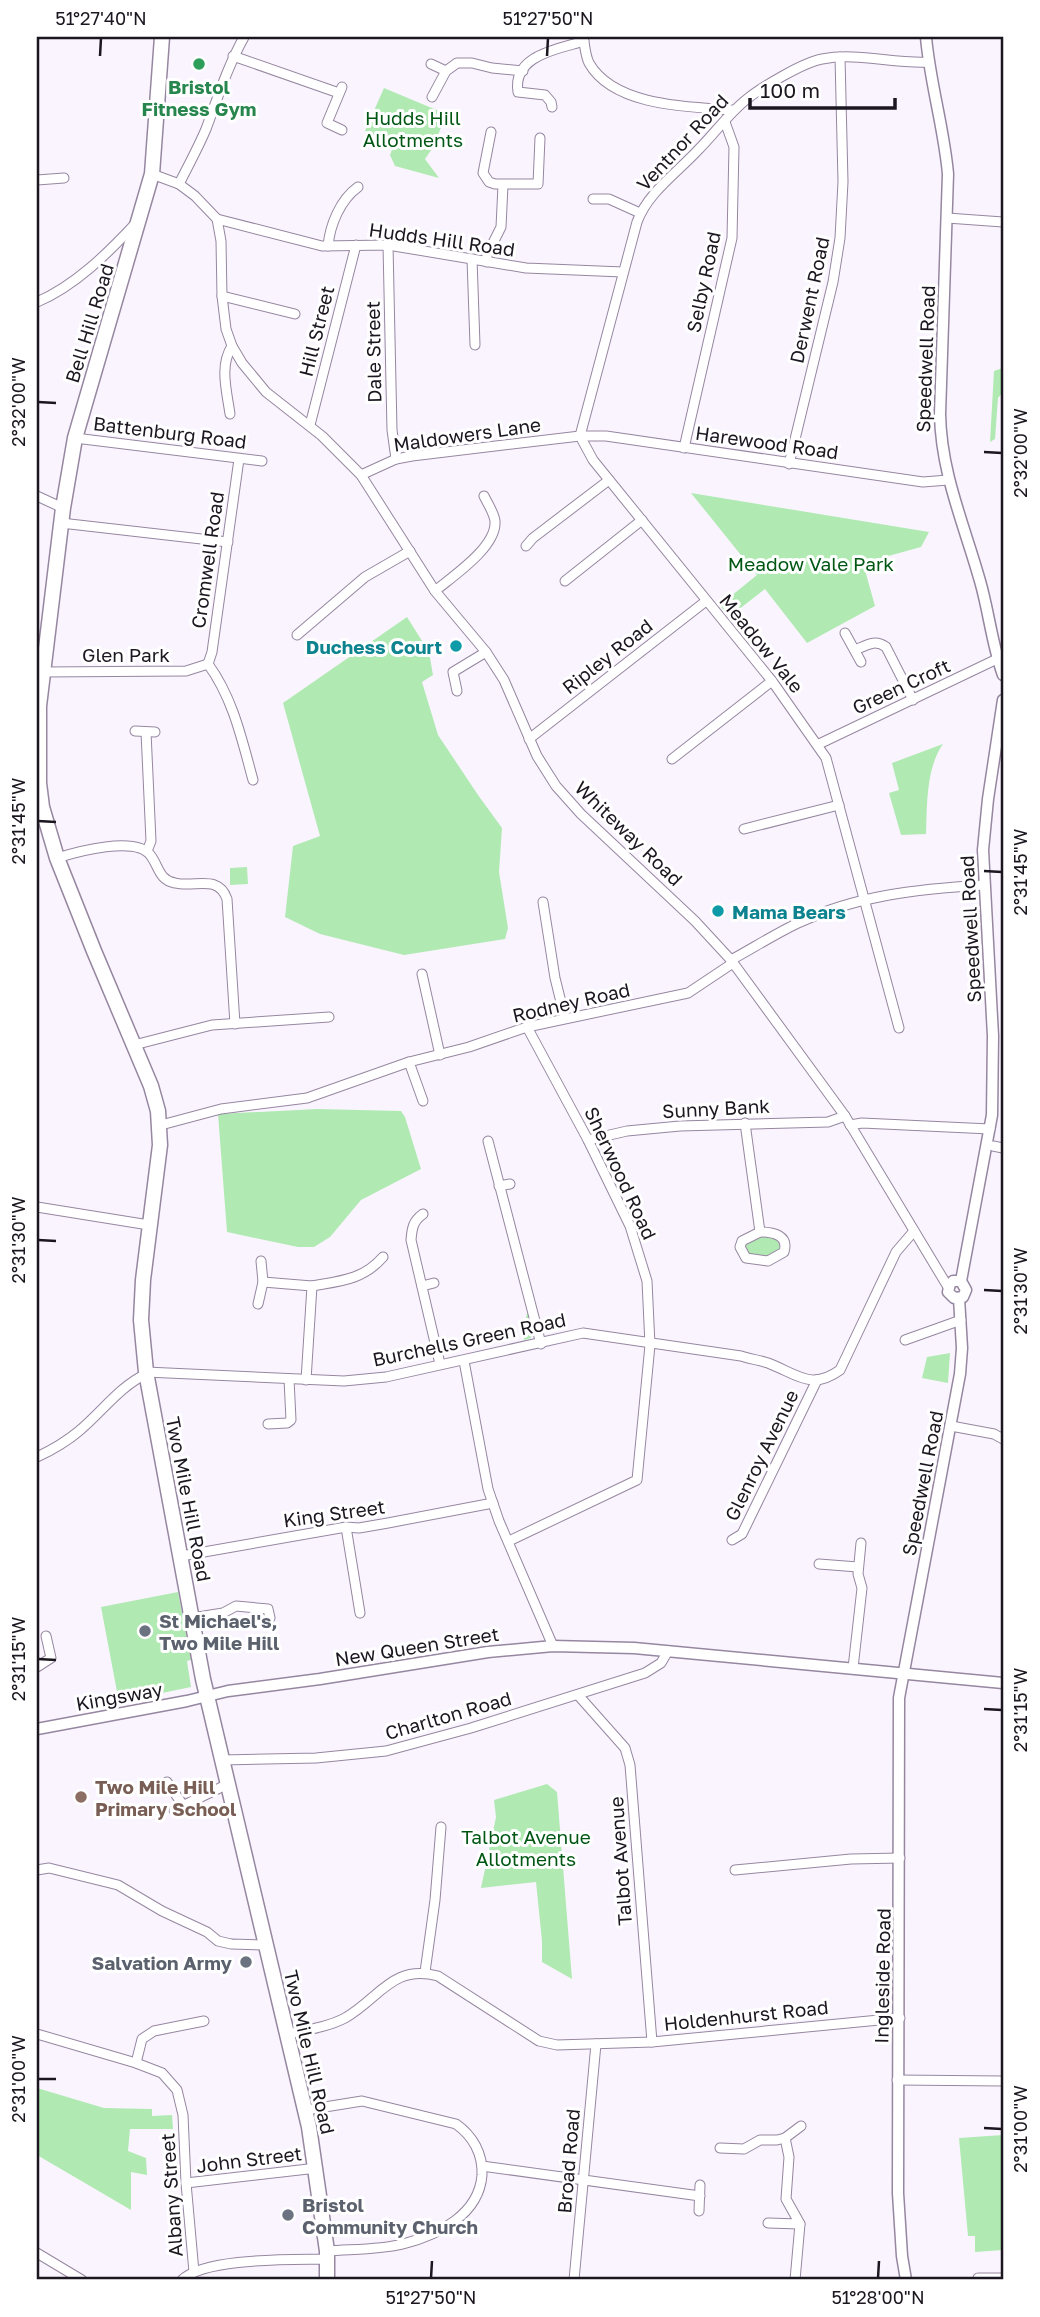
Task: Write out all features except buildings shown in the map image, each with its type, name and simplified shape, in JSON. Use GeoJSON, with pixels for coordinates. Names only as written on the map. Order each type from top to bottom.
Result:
{"type":"FeatureCollection","features":[{"type":"Feature","properties":{"kind":"main road","name":"Bell Hill Road"},"geometry":{"type":"LineString","coordinates":[[57,858],[40,807],[38,741],[42,672],[75,438],[152,174],[162,37]]}},
{"type":"Feature","properties":{"kind":"main road","name":"Two Mile Hill Road"},"geometry":{"type":"LineString","coordinates":[[57,858],[151,1086],[160,1125],[141,1321],[146,1373],[207,1696],[306,2110],[317,2168],[327,2255],[327,2280]]}},
{"type":"Feature","properties":{"kind":"street"},"geometry":{"type":"LineString","coordinates":[[179,184],[203,134],[233,56],[244,37]]}},
{"type":"Feature","properties":{"kind":"street","name":"Speedwell Road"},"geometry":{"type":"LineString","coordinates":[[926,37],[946,151],[947,218],[941,448],[948,480],[981,584],[1003,675]]}},
{"type":"Feature","properties":{"kind":"street"},"geometry":{"type":"LineString","coordinates":[[552,107],[545,94],[518,92],[517,87],[523,71],[542,53],[584,39],[591,66],[610,83],[632,95],[667,105],[734,110]]}},
{"type":"Feature","properties":{"kind":"street"},"geometry":{"type":"LineString","coordinates":[[233,56],[341,90],[327,123],[342,130]]}},
{"type":"Feature","properties":{"kind":"street","name":"Ventnor Road"},"geometry":{"type":"LineString","coordinates":[[580,436],[640,213],[651,198],[734,110],[750,97],[804,65],[840,57],[929,62]]}},
{"type":"Feature","properties":{"kind":"street","name":"Derwent Road"},"geometry":{"type":"LineString","coordinates":[[789,464],[841,238],[843,182],[840,57]]}},
{"type":"Feature","properties":{"kind":"street"},"geometry":{"type":"LineString","coordinates":[[432,97],[446,71],[452,65],[462,62],[523,71]]}},
{"type":"Feature","properties":{"kind":"street"},"geometry":{"type":"LineString","coordinates":[[431,64],[446,71]]}},
{"type":"Feature","properties":{"kind":"street","name":"Selby Road"},"geometry":{"type":"LineString","coordinates":[[684,448],[732,238],[734,148],[725,122]]}},
{"type":"Feature","properties":{"kind":"street"},"geometry":{"type":"LineString","coordinates":[[491,132],[483,174],[489,182],[503,184],[538,184],[540,138]]}},
{"type":"Feature","properties":{"kind":"street"},"geometry":{"type":"LineString","coordinates":[[152,174],[179,184],[204,204],[217,219]]}},
{"type":"Feature","properties":{"kind":"street"},"geometry":{"type":"LineString","coordinates":[[37,180],[64,178]]}},
{"type":"Feature","properties":{"kind":"street"},"geometry":{"type":"LineString","coordinates":[[487,262],[487,256],[501,227],[503,184]]}},
{"type":"Feature","properties":{"kind":"street"},"geometry":{"type":"LineString","coordinates":[[328,246],[337,215],[347,196],[358,187]]}},
{"type":"Feature","properties":{"kind":"street"},"geometry":{"type":"LineString","coordinates":[[593,199],[609,199],[640,213]]}},
{"type":"Feature","properties":{"kind":"street"},"geometry":{"type":"LineString","coordinates":[[37,302],[50,296],[107,254],[140,218]]}},
{"type":"Feature","properties":{"kind":"street"},"geometry":{"type":"LineString","coordinates":[[947,218],[1003,222]]}},
{"type":"Feature","properties":{"kind":"street","name":"Hudds Hill Road"},"geometry":{"type":"LineString","coordinates":[[217,219],[328,246],[388,245],[540,270],[623,272]]}},
{"type":"Feature","properties":{"kind":"street","name":"Whiteway Road"},"geometry":{"type":"LineString","coordinates":[[217,219],[222,246],[222,296],[226,329],[232,346],[253,379],[310,425],[361,475],[435,591],[486,652],[505,680],[546,772],[569,802],[695,921],[732,962],[845,1116],[948,1287]]}},
{"type":"Feature","properties":{"kind":"street","name":"Hill Street"},"geometry":{"type":"LineString","coordinates":[[310,425],[356,245]]}},
{"type":"Feature","properties":{"kind":"street","name":"Dale Street"},"geometry":{"type":"LineString","coordinates":[[388,245],[392,430],[396,459]]}},
{"type":"Feature","properties":{"kind":"street"},"geometry":{"type":"LineString","coordinates":[[472,260],[475,345]]}},
{"type":"Feature","properties":{"kind":"street"},"geometry":{"type":"LineString","coordinates":[[222,296],[295,314]]}},
{"type":"Feature","properties":{"kind":"street","name":"Whiteway Road"},"geometry":{"type":"LineString","coordinates":[[230,414],[225,376],[227,355],[232,346]]}},
{"type":"Feature","properties":{"kind":"street","name":"Harewood Road"},"geometry":{"type":"LineString","coordinates":[[580,436],[606,436],[923,482],[948,480]]}},
{"type":"Feature","properties":{"kind":"street","name":"Maldowers Lane"},"geometry":{"type":"LineString","coordinates":[[361,475],[396,459],[471,447],[580,436]]}},
{"type":"Feature","properties":{"kind":"street","name":"Meadow Vale"},"geometry":{"type":"LineString","coordinates":[[580,436],[593,460],[772,681],[819,744],[826,758],[899,1028]]}},
{"type":"Feature","properties":{"kind":"street","name":"Battenburg Road"},"geometry":{"type":"LineString","coordinates":[[75,438],[262,461]]}},
{"type":"Feature","properties":{"kind":"street","name":"Cromwell Road"},"geometry":{"type":"LineString","coordinates":[[208,664],[212,652],[239,459]]}},
{"type":"Feature","properties":{"kind":"street"},"geometry":{"type":"LineString","coordinates":[[526,546],[609,480]]}},
{"type":"Feature","properties":{"kind":"street"},"geometry":{"type":"LineString","coordinates":[[37,496],[62,516],[228,542]]}},
{"type":"Feature","properties":{"kind":"street"},"geometry":{"type":"LineString","coordinates":[[435,591],[478,555],[490,537],[495,520],[484,496]]}},
{"type":"Feature","properties":{"kind":"street"},"geometry":{"type":"LineString","coordinates":[[565,581],[642,520]]}},
{"type":"Feature","properties":{"kind":"street"},"geometry":{"type":"LineString","coordinates":[[297,635],[365,576],[410,551]]}},
{"type":"Feature","properties":{"kind":"street","name":"Ripley Road"},"geometry":{"type":"LineString","coordinates":[[529,738],[706,601]]}},
{"type":"Feature","properties":{"kind":"street"},"geometry":{"type":"LineString","coordinates":[[845,633],[861,663]]}},
{"type":"Feature","properties":{"kind":"street"},"geometry":{"type":"LineString","coordinates":[[855,650],[871,642],[886,647],[913,700]]}},
{"type":"Feature","properties":{"kind":"street"},"geometry":{"type":"LineString","coordinates":[[457,691],[453,672],[486,652]]}},
{"type":"Feature","properties":{"kind":"street","name":"Green Croft"},"geometry":{"type":"LineString","coordinates":[[819,744],[998,659]]}},
{"type":"Feature","properties":{"kind":"street"},"geometry":{"type":"LineString","coordinates":[[208,664],[219,679],[235,718],[253,780]]}},
{"type":"Feature","properties":{"kind":"street","name":"Glen Park"},"geometry":{"type":"LineString","coordinates":[[42,672],[186,671],[208,664]]}},
{"type":"Feature","properties":{"kind":"street"},"geometry":{"type":"LineString","coordinates":[[672,759],[772,681]]}},
{"type":"Feature","properties":{"kind":"street","name":"Speedwell Road"},"geometry":{"type":"LineString","coordinates":[[903,1673],[960,1374],[959,1298],[966,1290],[961,1281],[992,1115],[993,1036],[984,885],[986,813],[1003,701]]}},
{"type":"Feature","properties":{"kind":"street"},"geometry":{"type":"LineString","coordinates":[[135,731],[150,732],[151,841],[147,851]]}},
{"type":"Feature","properties":{"kind":"street"},"geometry":{"type":"LineString","coordinates":[[744,830],[839,805]]}},
{"type":"Feature","properties":{"kind":"street"},"geometry":{"type":"LineString","coordinates":[[57,858],[87,849],[136,848],[147,851],[152,856],[158,870],[167,880],[181,884],[209,883],[221,888],[225,893],[235,1024]]}},
{"type":"Feature","properties":{"kind":"street","name":"Rodney Road"},"geometry":{"type":"LineString","coordinates":[[160,1125],[221,1109],[307,1098],[409,1062],[440,1055],[527,1027],[688,993],[732,962],[799,923],[864,900],[924,888],[984,885]]}},
{"type":"Feature","properties":{"kind":"street"},"geometry":{"type":"LineString","coordinates":[[543,902],[555,978],[565,1018]]}},
{"type":"Feature","properties":{"kind":"street"},"geometry":{"type":"LineString","coordinates":[[422,974],[440,1055]]}},
{"type":"Feature","properties":{"kind":"street"},"geometry":{"type":"LineString","coordinates":[[134,1045],[212,1025],[329,1017]]}},
{"type":"Feature","properties":{"kind":"street","name":"Sherwood Road"},"geometry":{"type":"LineString","coordinates":[[509,1541],[636,1480],[639,1476],[650,1345],[647,1281],[630,1226],[588,1140],[527,1027]]}},
{"type":"Feature","properties":{"kind":"street"},"geometry":{"type":"LineString","coordinates":[[409,1062],[424,1101]]}},
{"type":"Feature","properties":{"kind":"street","name":"Speedwell Road"},"geometry":{"type":"LineString","coordinates":[[975,1213],[998,1147],[992,1115]]}},
{"type":"Feature","properties":{"kind":"street","name":"Sunny Bank"},"geometry":{"type":"LineString","coordinates":[[588,1140],[640,1130],[745,1123],[828,1122],[845,1116]]}},
{"type":"Feature","properties":{"kind":"street"},"geometry":{"type":"LineString","coordinates":[[745,1123],[760,1232]]}},
{"type":"Feature","properties":{"kind":"street"},"geometry":{"type":"LineString","coordinates":[[850,1125],[862,1123],[990,1129]]}},
{"type":"Feature","properties":{"kind":"street"},"geometry":{"type":"LineString","coordinates":[[488,1141],[541,1344]]}},
{"type":"Feature","properties":{"kind":"street"},"geometry":{"type":"LineString","coordinates":[[499,1186],[510,1184]]}},
{"type":"Feature","properties":{"kind":"street"},"geometry":{"type":"LineString","coordinates":[[37,1207],[149,1225]]}},
{"type":"Feature","properties":{"kind":"street"},"geometry":{"type":"LineString","coordinates":[[423,1214],[412,1227],[411,1240],[440,1364]]}},
{"type":"Feature","properties":{"kind":"street"},"geometry":{"type":"LineString","coordinates":[[817,1380],[827,1380],[840,1370],[896,1252],[914,1231]]}},
{"type":"Feature","properties":{"kind":"street"},"geometry":{"type":"LineString","coordinates":[[760,1232],[773,1232],[783,1238],[786,1245],[784,1252],[768,1261],[746,1258],[740,1247],[742,1241],[760,1232]]}},
{"type":"Feature","properties":{"kind":"street"},"geometry":{"type":"LineString","coordinates":[[263,1282],[312,1286],[360,1276],[372,1269],[383,1257]]}},
{"type":"Feature","properties":{"kind":"street"},"geometry":{"type":"LineString","coordinates":[[258,1304],[263,1282],[261,1261]]}},
{"type":"Feature","properties":{"kind":"street"},"geometry":{"type":"LineString","coordinates":[[959,1298],[951,1296],[948,1287],[953,1281],[961,1281]]}},
{"type":"Feature","properties":{"kind":"street"},"geometry":{"type":"LineString","coordinates":[[422,1286],[434,1283]]}},
{"type":"Feature","properties":{"kind":"street"},"geometry":{"type":"LineString","coordinates":[[306,1380],[312,1286]]}},
{"type":"Feature","properties":{"kind":"street"},"geometry":{"type":"LineString","coordinates":[[905,1340],[961,1320]]}},
{"type":"Feature","properties":{"kind":"street","name":"Burchells Green Road"},"geometry":{"type":"LineString","coordinates":[[146,1373],[344,1381],[386,1377],[583,1333],[650,1345],[741,1356],[766,1363],[807,1381],[817,1380]]}},
{"type":"Feature","properties":{"kind":"street"},"geometry":{"type":"LineString","coordinates":[[464,1361],[481,1462],[493,1503],[553,1646]]}},
{"type":"Feature","properties":{"kind":"street"},"geometry":{"type":"LineString","coordinates":[[37,1457],[80,1431],[133,1381],[146,1373]]}},
{"type":"Feature","properties":{"kind":"street"},"geometry":{"type":"LineString","coordinates":[[268,1424],[287,1423],[291,1420],[289,1379]]}},
{"type":"Feature","properties":{"kind":"street","name":"Glenroy Avenue"},"geometry":{"type":"LineString","coordinates":[[732,1540],[742,1534],[817,1380]]}},
{"type":"Feature","properties":{"kind":"street"},"geometry":{"type":"LineString","coordinates":[[951,1426],[1003,1438]]}},
{"type":"Feature","properties":{"kind":"street","name":"King Street"},"geometry":{"type":"LineString","coordinates":[[181,1556],[346,1527],[378,1525],[493,1503]]}},
{"type":"Feature","properties":{"kind":"street"},"geometry":{"type":"LineString","coordinates":[[346,1527],[360,1613]]}},
{"type":"Feature","properties":{"kind":"street"},"geometry":{"type":"LineString","coordinates":[[853,1668],[862,1588],[858,1574],[862,1543]]}},
{"type":"Feature","properties":{"kind":"street"},"geometry":{"type":"LineString","coordinates":[[819,1564],[858,1567]]}},
{"type":"Feature","properties":{"kind":"street"},"geometry":{"type":"LineString","coordinates":[[192,1618],[223,1613],[236,1606],[268,1609],[270,1618]]}},
{"type":"Feature","properties":{"kind":"street"},"geometry":{"type":"LineString","coordinates":[[37,1667],[51,1658],[46,1636]]}},
{"type":"Feature","properties":{"kind":"street","name":"New Queen Street"},"geometry":{"type":"LineString","coordinates":[[207,1696],[488,1652],[553,1646],[668,1651]]}},
{"type":"Feature","properties":{"kind":"street"},"geometry":{"type":"LineString","coordinates":[[668,1651],[1003,1683]]}},
{"type":"Feature","properties":{"kind":"street","name":"Charlton Road"},"geometry":{"type":"LineString","coordinates":[[222,1760],[316,1758],[386,1751],[645,1673],[661,1663],[668,1651]]}},
{"type":"Feature","properties":{"kind":"street","name":"Ingleside Road"},"geometry":{"type":"LineString","coordinates":[[903,1673],[899,1698],[900,2018],[897,2080],[898,2193],[906,2280]]}},
{"type":"Feature","properties":{"kind":"street","name":"Talbot Avenue"},"geometry":{"type":"LineString","coordinates":[[578,1695],[625,1748],[631,1765],[652,2042]]}},
{"type":"Feature","properties":{"kind":"street","name":"Kingsway"},"geometry":{"type":"LineString","coordinates":[[37,1729],[207,1696]]}},
{"type":"Feature","properties":{"kind":"street"},"geometry":{"type":"LineString","coordinates":[[167,1782],[183,1805]]}},
{"type":"Feature","properties":{"kind":"street"},"geometry":{"type":"LineString","coordinates":[[174,1810],[228,1784]]}},
{"type":"Feature","properties":{"kind":"street"},"geometry":{"type":"LineString","coordinates":[[287,2034],[342,2020],[398,1977],[425,1972],[441,1827]]}},
{"type":"Feature","properties":{"kind":"street"},"geometry":{"type":"LineString","coordinates":[[735,1870],[851,1859],[900,1858]]}},
{"type":"Feature","properties":{"kind":"street"},"geometry":{"type":"LineString","coordinates":[[37,1870],[49,1868],[118,1885],[207,1932],[218,1941],[265,1945]]}},
{"type":"Feature","properties":{"kind":"street","name":"Holdenhurst Road"},"geometry":{"type":"LineString","coordinates":[[425,1972],[438,1976],[547,2044],[652,2042],[900,2018]]}},
{"type":"Feature","properties":{"kind":"street"},"geometry":{"type":"LineString","coordinates":[[136,2063],[142,2039],[154,2031],[204,2021]]}},
{"type":"Feature","properties":{"kind":"street","name":"Albany Street"},"geometry":{"type":"LineString","coordinates":[[37,2034],[162,2073],[177,2090],[183,2115],[194,2272]]}},
{"type":"Feature","properties":{"kind":"street","name":"Broad Road"},"geometry":{"type":"LineString","coordinates":[[575,2280],[596,2044]]}},
{"type":"Feature","properties":{"kind":"street"},"geometry":{"type":"LineString","coordinates":[[897,2080],[1003,2081]]}},
{"type":"Feature","properties":{"kind":"street"},"geometry":{"type":"LineString","coordinates":[[182,2280],[194,2272],[215,2266],[402,2245],[453,2224],[474,2203],[481,2188],[482,2166],[478,2148],[468,2132],[456,2124],[357,2101],[306,2110]]}},
{"type":"Feature","properties":{"kind":"street"},"geometry":{"type":"LineString","coordinates":[[720,2148],[744,2149],[760,2140],[785,2138],[801,2126]]}},
{"type":"Feature","properties":{"kind":"street"},"geometry":{"type":"LineString","coordinates":[[785,2138],[789,2157],[786,2199],[800,2224],[795,2280]]}},
{"type":"Feature","properties":{"kind":"street"},"geometry":{"type":"LineString","coordinates":[[482,2166],[700,2196]]}},
{"type":"Feature","properties":{"kind":"street","name":"John Street"},"geometry":{"type":"LineString","coordinates":[[186,2183],[317,2168]]}},
{"type":"Feature","properties":{"kind":"street"},"geometry":{"type":"LineString","coordinates":[[699,2211],[700,2185]]}},
{"type":"Feature","properties":{"kind":"street"},"geometry":{"type":"LineString","coordinates":[[768,2223],[800,2224]]}},
{"type":"Feature","properties":{"kind":"street"},"geometry":{"type":"LineString","coordinates":[[37,2253],[82,2280]]}},
{"type":"Feature","properties":{"kind":"street"},"geometry":{"type":"LineString","coordinates":[[978,2280],[1003,2278]]}},
{"type":"Feature","properties":{"kind":"green space","name":"Hudds Hill Allotments"},"geometry":{"type":"Polygon","coordinates":[[[384,88],[446,114],[434,146],[425,159],[439,178],[395,166],[390,155],[394,144],[365,131],[384,88]]]}},
{"type":"Feature","properties":{"kind":"green space"},"geometry":{"type":"Polygon","coordinates":[[[1003,368],[1003,392],[998,398],[995,439],[990,442],[994,371],[1003,368]]]}},
{"type":"Feature","properties":{"kind":"green space","name":"Meadow Vale Park"},"geometry":{"type":"Polygon","coordinates":[[[691,493],[929,532],[921,547],[863,563],[875,606],[807,643],[765,589],[729,617],[720,605],[757,575],[691,493]]]}},
{"type":"Feature","properties":{"kind":"green space"},"geometry":{"type":"Polygon","coordinates":[[[407,617],[429,652],[433,675],[422,682],[438,735],[502,828],[499,872],[508,928],[505,939],[404,955],[320,934],[285,917],[293,846],[320,836],[283,703],[407,617]]]}},
{"type":"Feature","properties":{"kind":"green space"},"geometry":{"type":"Polygon","coordinates":[[[943,744],[930,775],[926,834],[901,835],[889,793],[899,790],[892,763],[943,744]]]}},
{"type":"Feature","properties":{"kind":"green space"},"geometry":{"type":"Polygon","coordinates":[[[247,867],[248,884],[230,885],[230,868],[247,867]]]}},
{"type":"Feature","properties":{"kind":"green space"},"geometry":{"type":"Polygon","coordinates":[[[317,1109],[401,1111],[421,1169],[361,1200],[330,1237],[314,1247],[298,1247],[227,1232],[218,1114],[317,1109]]]}},
{"type":"Feature","properties":{"kind":"green space"},"geometry":{"type":"Polygon","coordinates":[[[762,1236],[779,1241],[780,1249],[767,1256],[749,1254],[746,1244],[762,1236]]]}},
{"type":"Feature","properties":{"kind":"green space"},"geometry":{"type":"Polygon","coordinates":[[[528,1311],[533,1333],[531,1338],[524,1340],[523,1327],[528,1311]]]}},
{"type":"Feature","properties":{"kind":"green space"},"geometry":{"type":"Polygon","coordinates":[[[950,1353],[948,1383],[922,1378],[927,1357],[950,1353]]]}},
{"type":"Feature","properties":{"kind":"green space"},"geometry":{"type":"Polygon","coordinates":[[[178,1592],[191,1660],[187,1661],[191,1687],[119,1702],[101,1607],[178,1592]]]}},
{"type":"Feature","properties":{"kind":"green space","name":"Talbot Avenue Allotments"},"geometry":{"type":"Polygon","coordinates":[[[547,1784],[557,1792],[572,1979],[542,1962],[536,1882],[481,1888],[496,1817],[494,1800],[547,1784]]]}},
{"type":"Feature","properties":{"kind":"green space"},"geometry":{"type":"Polygon","coordinates":[[[37,2088],[104,2108],[152,2109],[152,2116],[172,2115],[173,2129],[130,2129],[128,2151],[146,2158],[147,2175],[131,2172],[131,2210],[37,2155],[37,2088]]]}},
{"type":"Feature","properties":{"kind":"green space"},"geometry":{"type":"Polygon","coordinates":[[[1003,2135],[1003,2250],[975,2252],[975,2236],[968,2236],[959,2138],[1003,2135]]]}},
{"type":"Feature","properties":{"kind":"place","name":"Bristol Fitness Gym"},"geometry":{"type":"Point","coordinates":[199,64]}},
{"type":"Feature","properties":{"kind":"place","name":"Duchess Court"},"geometry":{"type":"Point","coordinates":[456,646]}},
{"type":"Feature","properties":{"kind":"place","name":"Mama Bears"},"geometry":{"type":"Point","coordinates":[718,911]}},
{"type":"Feature","properties":{"kind":"place","name":"St Michael's, Two Mile Hill"},"geometry":{"type":"Point","coordinates":[145,1631]}},
{"type":"Feature","properties":{"kind":"place","name":"Two Mile Hill Primary School"},"geometry":{"type":"Point","coordinates":[81,1797]}},
{"type":"Feature","properties":{"kind":"place","name":"Salvation Army"},"geometry":{"type":"Point","coordinates":[246,1962]}},
{"type":"Feature","properties":{"kind":"place","name":"Bristol Community Church"},"geometry":{"type":"Point","coordinates":[288,2215]}}]}
